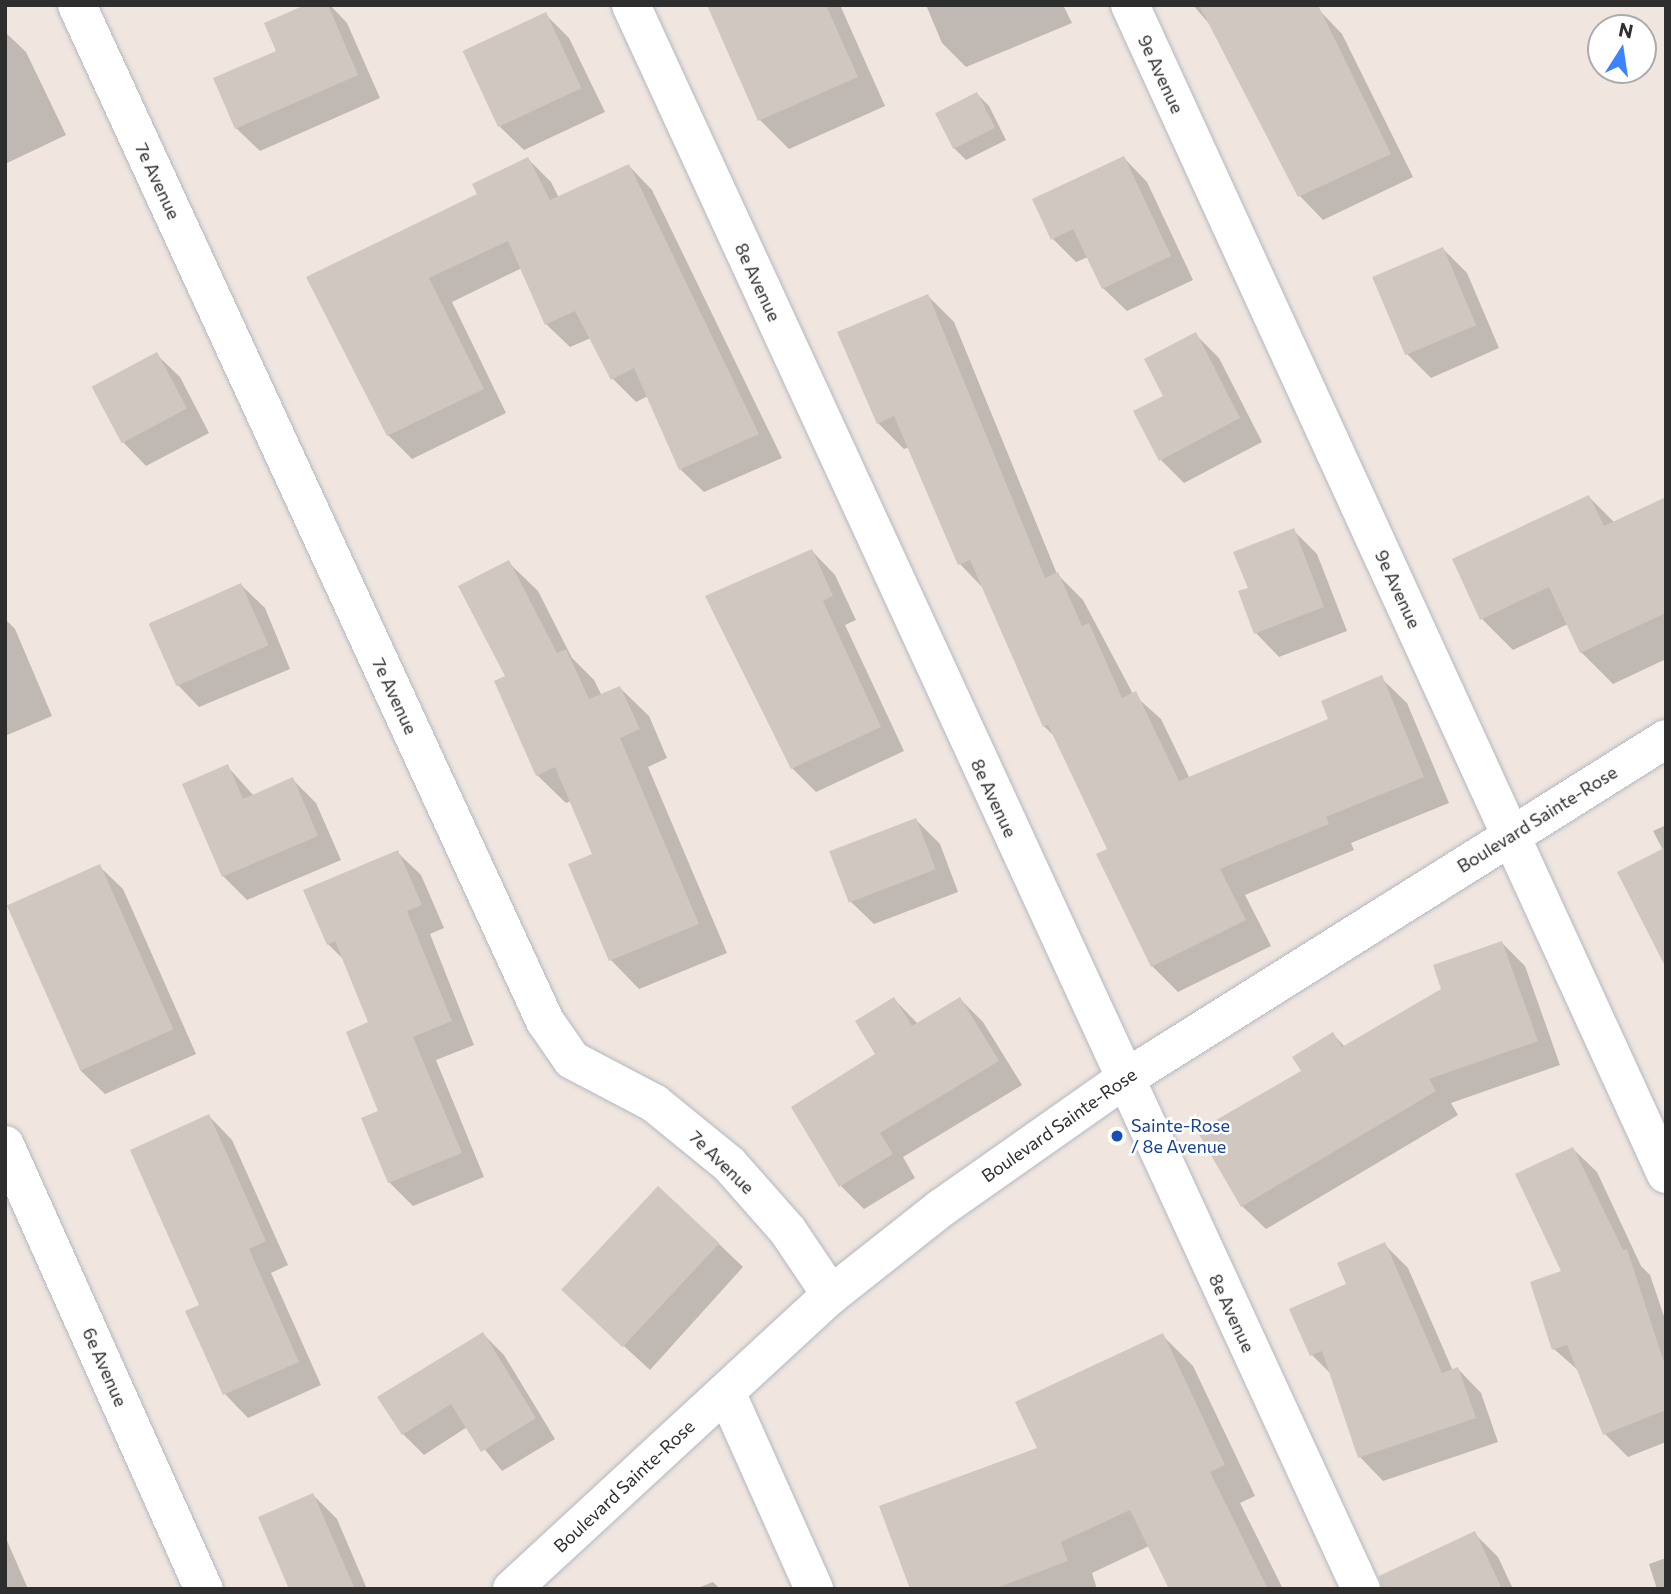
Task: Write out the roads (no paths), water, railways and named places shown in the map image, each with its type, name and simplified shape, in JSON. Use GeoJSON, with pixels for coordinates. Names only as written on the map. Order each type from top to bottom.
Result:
{"type":"FeatureCollection","features":[{"type":"Feature","properties":{"kind":"street","name":"7e Avenue"},"geometry":{"type":"LineString","coordinates":[[77,5],[545,1021],[572,1060],[654,1103],[729,1164],[788,1231],[831,1295]]}},
{"type":"Feature","properties":{"kind":"street","name":"8e Avenue"},"geometry":{"type":"LineString","coordinates":[[631,5],[1123,1080],[1360,1589]]}},
{"type":"Feature","properties":{"kind":"street","name":"9e Avenue"},"geometry":{"type":"LineString","coordinates":[[1130,5],[1666,1174]]}},
{"type":"Feature","properties":{"kind":"street","name":"Boulevard Sainte-Rose"},"geometry":{"type":"LineString","coordinates":[[512,1589],[831,1295],[941,1208],[1123,1080],[1666,739]]}},
{"type":"Feature","properties":{"kind":"street","name":"6e Avenue"},"geometry":{"type":"LineString","coordinates":[[5,1145],[204,1589]]}},
{"type":"Feature","properties":{"kind":"street"},"geometry":{"type":"LineString","coordinates":[[726,1392],[814,1589]]}},
{"type":"Feature","properties":{"kind":"place","name":"Sainte-Rose / 8e Avenue"},"geometry":{"type":"Point","coordinates":[1117,1136]}}]}
